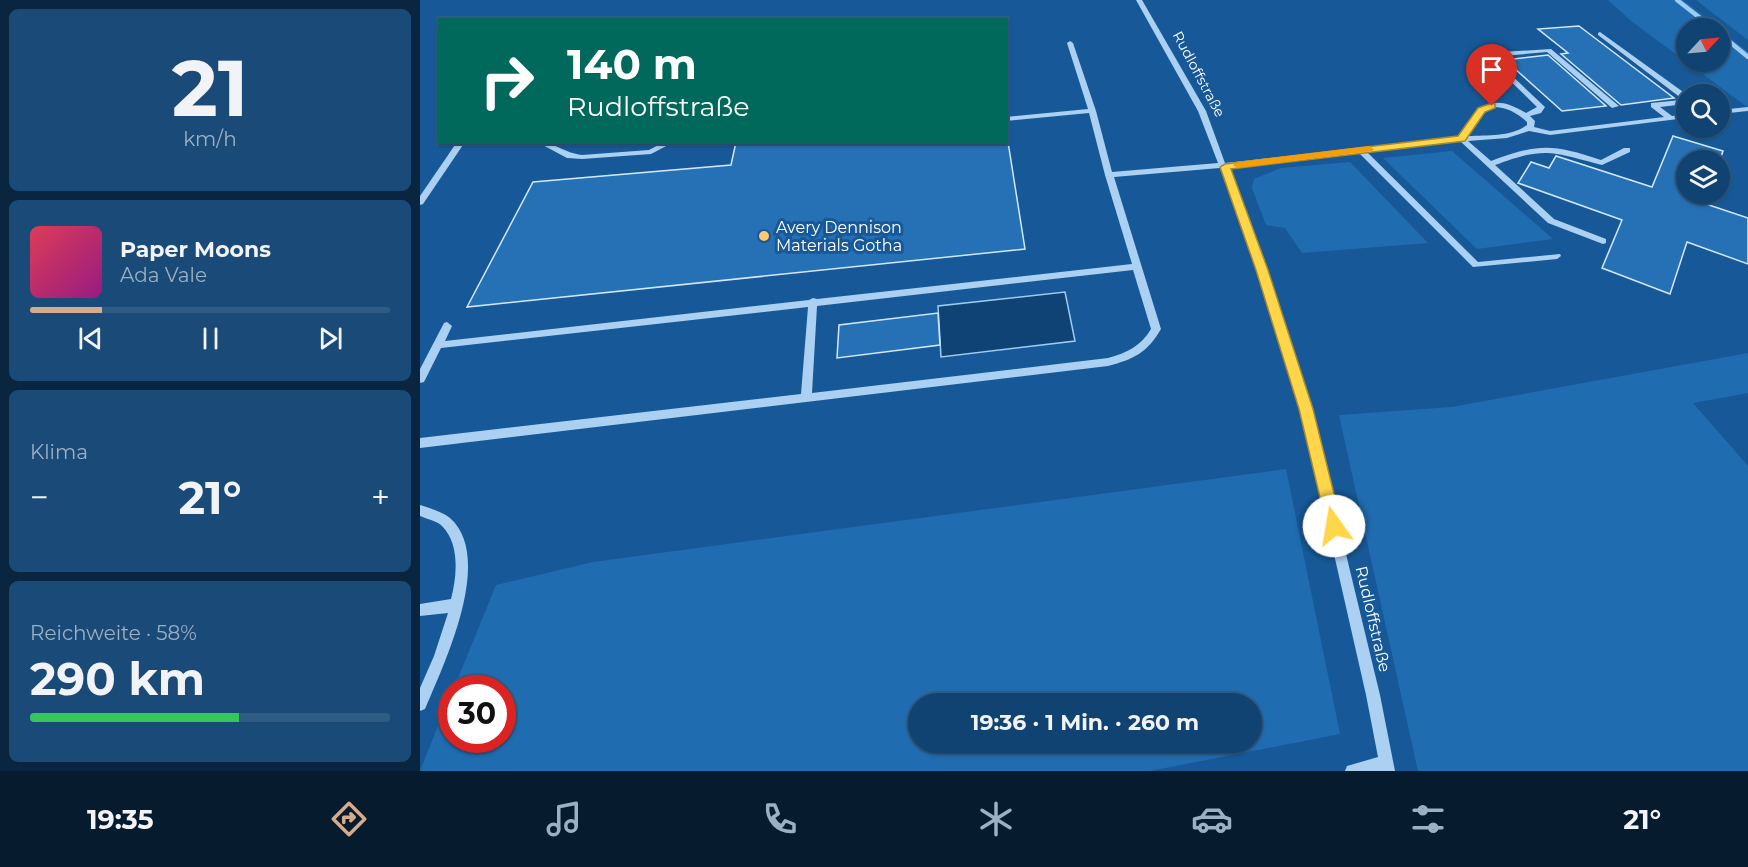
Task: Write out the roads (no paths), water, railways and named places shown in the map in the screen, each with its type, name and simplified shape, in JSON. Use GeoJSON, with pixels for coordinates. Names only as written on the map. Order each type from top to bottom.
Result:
{"type":"FeatureCollection","features":[{"type":"Feature","properties":{"kind":"street","name":"Rudloffstraße"},"geometry":{"type":"LineString","coordinates":[[1139,0],[1202,111],[1262,270],[1306,409],[1373,694],[1387,767]]}},
{"type":"Feature","properties":{"kind":"street"},"geometry":{"type":"LineString","coordinates":[[1600,34],[1685,97],[1684,102],[1654,105],[1670,118]]}},
{"type":"Feature","properties":{"kind":"street"},"geometry":{"type":"LineString","coordinates":[[420,443],[1096,363],[1133,356],[1149,344],[1156,329],[1070,43]]}},
{"type":"Feature","properties":{"kind":"street"},"geometry":{"type":"LineString","coordinates":[[1526,115],[1538,111],[1541,106],[1487,55],[1549,50],[1615,106]]}},
{"type":"Feature","properties":{"kind":"street"},"geometry":{"type":"LineString","coordinates":[[1462,139],[1485,107],[1509,107],[1526,115],[1531,121],[1528,128]]}},
{"type":"Feature","properties":{"kind":"street"},"geometry":{"type":"LineString","coordinates":[[1730,111],[1748,109]]}},
{"type":"Feature","properties":{"kind":"street"},"geometry":{"type":"LineString","coordinates":[[1008,119],[1092,111]]}},
{"type":"Feature","properties":{"kind":"street"},"geometry":{"type":"LineString","coordinates":[[1109,175],[1225,167],[1516,133],[1528,128],[1550,133],[1676,117]]}},
{"type":"Feature","properties":{"kind":"street"},"geometry":{"type":"LineString","coordinates":[[1462,139],[1551,221],[1603,241]]}},
{"type":"Feature","properties":{"kind":"street"},"geometry":{"type":"LineString","coordinates":[[420,202],[460,144]]}},
{"type":"Feature","properties":{"kind":"street"},"geometry":{"type":"LineString","coordinates":[[544,144],[570,156],[582,157],[651,152],[667,144]]}},
{"type":"Feature","properties":{"kind":"street"},"geometry":{"type":"LineString","coordinates":[[1489,165],[1522,152],[1549,147],[1602,163],[1627,150]]}},
{"type":"Feature","properties":{"kind":"street"},"geometry":{"type":"LineString","coordinates":[[1360,150],[1476,265],[1557,256]]}},
{"type":"Feature","properties":{"kind":"street"},"geometry":{"type":"LineString","coordinates":[[438,345],[1138,266]]}},
{"type":"Feature","properties":{"kind":"street"},"geometry":{"type":"LineString","coordinates":[[806,398],[813,301]]}},
{"type":"Feature","properties":{"kind":"street"},"geometry":{"type":"LineString","coordinates":[[420,379],[447,326]]}},
{"type":"Feature","properties":{"kind":"street"},"geometry":{"type":"LineString","coordinates":[[420,510],[430,512],[447,522],[458,538],[464,557],[457,605],[420,704]]}},
{"type":"Feature","properties":{"kind":"street"},"geometry":{"type":"LineString","coordinates":[[420,610],[457,605]]}},
{"type":"Feature","properties":{"kind":"street"},"geometry":{"type":"LineString","coordinates":[[1352,771],[1387,767]]}},
{"type":"Feature","properties":{"kind":"waterway"},"geometry":{"type":"LineString","coordinates":[[1677,0],[1700,18]]}},
{"type":"Feature","properties":{"kind":"waterway"},"geometry":{"type":"LineString","coordinates":[[1730,42],[1748,57]]}},
{"type":"Feature","properties":{"kind":"place","name":"Avery Dennison Materials Gotha"},"geometry":{"type":"Point","coordinates":[764,236]}}]}
